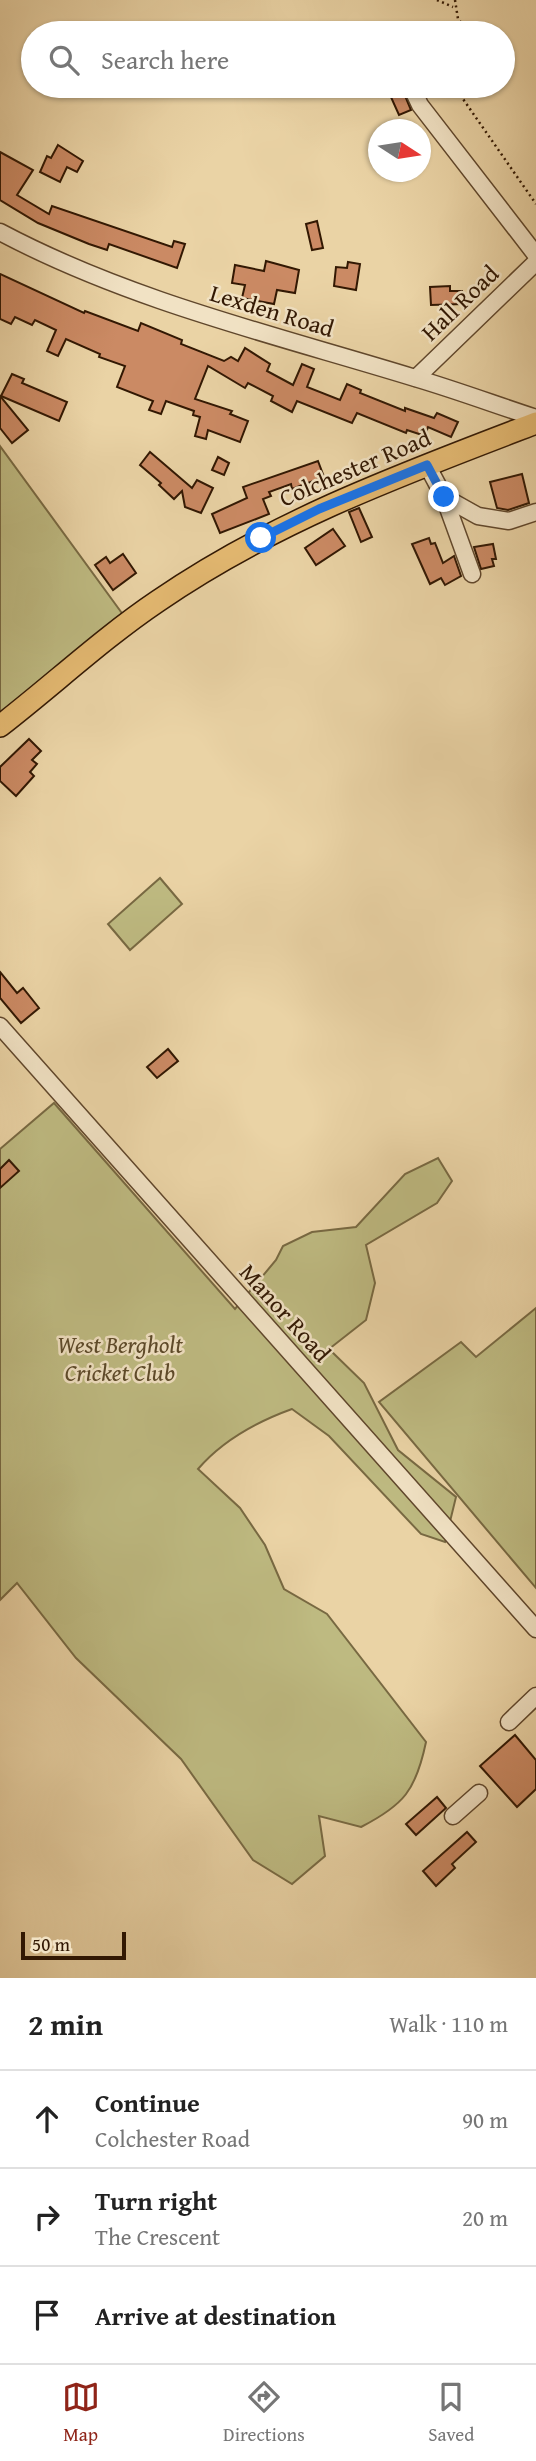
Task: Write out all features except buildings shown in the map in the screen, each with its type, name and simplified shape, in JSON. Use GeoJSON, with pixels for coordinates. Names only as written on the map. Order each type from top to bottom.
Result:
{"type":"FeatureCollection","features":[{"type":"Feature","properties":{"kind":"main road","name":"Colchester Road"},"geometry":{"type":"LineString","coordinates":[[0,726],[156,602],[208,569],[319,509],[536,424]]}},
{"type":"Feature","properties":{"kind":"street"},"geometry":{"type":"LineString","coordinates":[[418,98],[536,255]]}},
{"type":"Feature","properties":{"kind":"street","name":"Lexden Road"},"geometry":{"type":"LineString","coordinates":[[0,232],[33,250],[163,302],[416,378],[536,418]]}},
{"type":"Feature","properties":{"kind":"street","name":"Hall Road"},"geometry":{"type":"LineString","coordinates":[[416,378],[536,262]]}},
{"type":"Feature","properties":{"kind":"street"},"geometry":{"type":"LineString","coordinates":[[427,465],[444,497],[472,574]]}},
{"type":"Feature","properties":{"kind":"street"},"geometry":{"type":"LineString","coordinates":[[444,497],[478,516],[500,522],[536,512]]}},
{"type":"Feature","properties":{"kind":"street","name":"Manor Road"},"geometry":{"type":"LineString","coordinates":[[0,1026],[536,1629]]}},
{"type":"Feature","properties":{"kind":"street"},"geometry":{"type":"LineString","coordinates":[[509,1722],[536,1696]]}},
{"type":"Feature","properties":{"kind":"street"},"geometry":{"type":"LineString","coordinates":[[453,1816],[479,1793]]}},
{"type":"Feature","properties":{"kind":"path"},"geometry":{"type":"LineString","coordinates":[[437,0],[455,8]]}},
{"type":"Feature","properties":{"kind":"path"},"geometry":{"type":"LineString","coordinates":[[455,0],[460,21]]}},
{"type":"Feature","properties":{"kind":"path"},"geometry":{"type":"LineString","coordinates":[[462,98],[536,204]]}},
{"type":"Feature","properties":{"kind":"green space"},"geometry":{"type":"Polygon","coordinates":[[[0,446],[124,616],[0,714],[0,446]]]}},
{"type":"Feature","properties":{"kind":"green space"},"geometry":{"type":"Polygon","coordinates":[[[160,878],[182,904],[130,950],[108,924],[160,878]]]}},
{"type":"Feature","properties":{"kind":"green space","name":"West Bergholt Cricket Club"},"geometry":{"type":"Polygon","coordinates":[[[54,1103],[235,1309],[276,1260],[283,1246],[312,1232],[356,1227],[405,1174],[438,1158],[452,1181],[437,1203],[366,1245],[375,1283],[366,1320],[329,1349],[364,1383],[398,1450],[456,1497],[445,1542],[421,1534],[329,1436],[292,1409],[241,1433],[218,1449],[198,1469],[240,1508],[265,1545],[284,1589],[327,1614],[426,1742],[412,1784],[398,1803],[388,1811],[361,1827],[319,1816],[325,1856],[292,1884],[253,1860],[181,1759],[76,1658],[17,1583],[0,1600],[0,1149],[54,1103]]]}},
{"type":"Feature","properties":{"kind":"green space"},"geometry":{"type":"Polygon","coordinates":[[[536,1308],[536,1588],[379,1402],[461,1342],[476,1357],[536,1308]]]}},
{"type":"Feature","properties":{"kind":"route"},"geometry":{"type":"LineString","coordinates":[[261,538],[319,509],[427,465],[444,497]]}}]}
